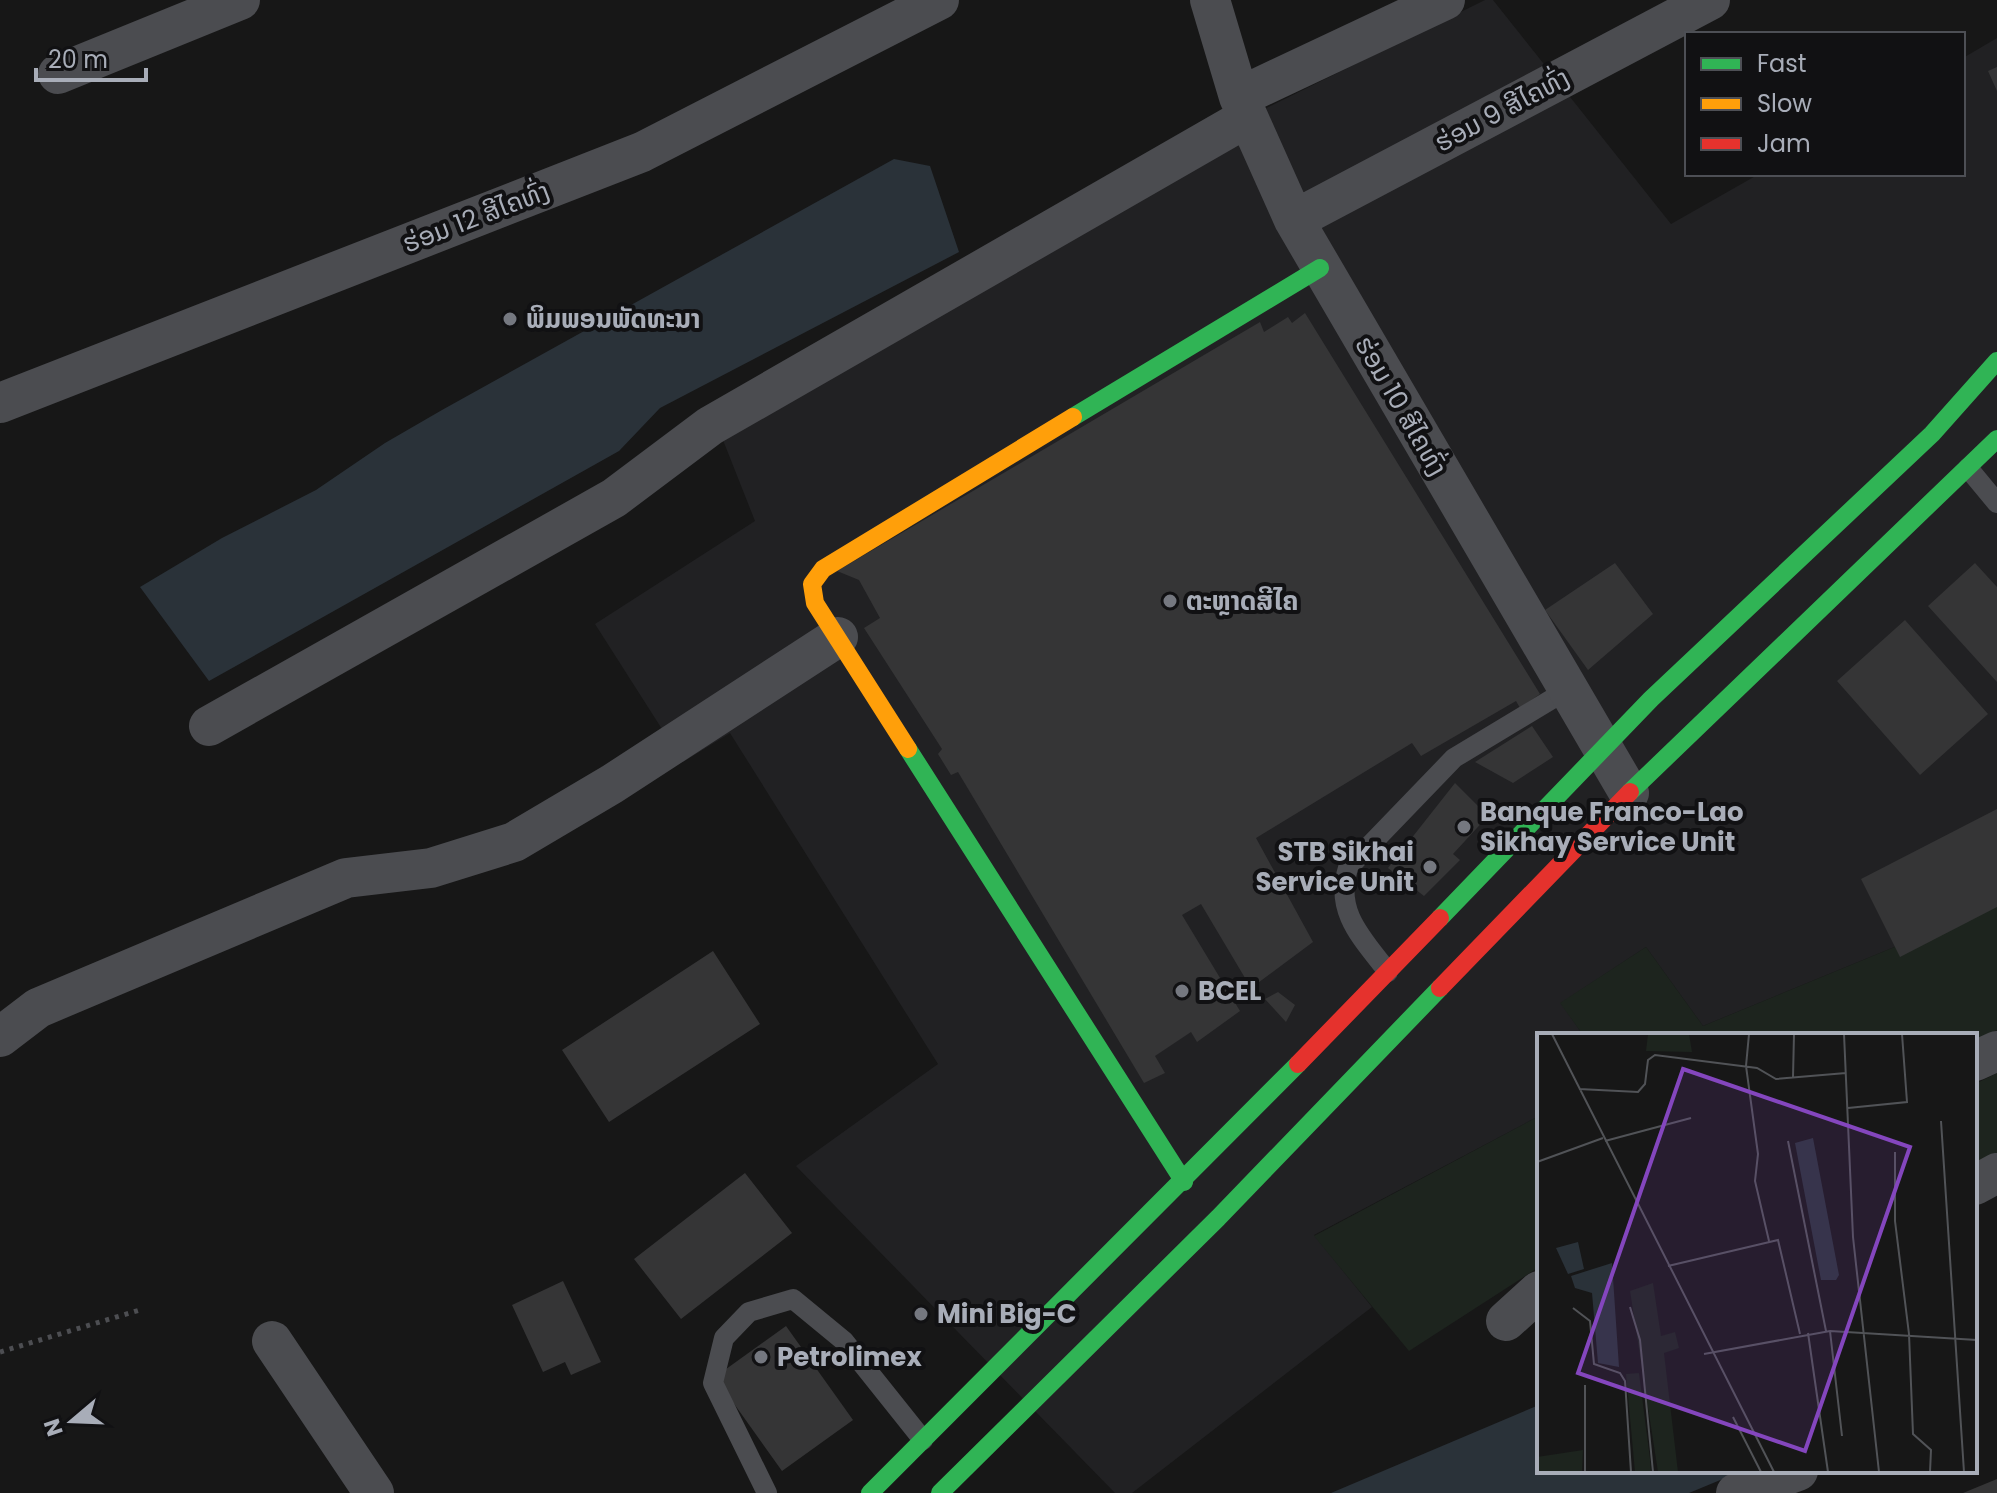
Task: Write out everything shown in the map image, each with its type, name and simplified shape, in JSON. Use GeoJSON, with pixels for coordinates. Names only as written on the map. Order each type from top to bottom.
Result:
{"type":"FeatureCollection","features":[{"type":"Feature","properties":{"kind":"main road"},"geometry":{"type":"LineString","coordinates":[[1184,1182],[815,603],[812,584],[823,569],[1320,268]]}},
{"type":"Feature","properties":{"kind":"main road"},"geometry":{"type":"LineString","coordinates":[[870,1493],[1184,1182],[1651,699],[1932,434],[1997,361]]}},
{"type":"Feature","properties":{"kind":"main road"},"geometry":{"type":"LineString","coordinates":[[940,1493],[1218,1218],[1629,793],[1997,439]]}},
{"type":"Feature","properties":{"kind":"street"},"geometry":{"type":"LineString","coordinates":[[58,74],[240,0]]}},
{"type":"Feature","properties":{"kind":"street","name":"ຮ່ອມ 12 ສີໄຄທົ່ງ"},"geometry":{"type":"LineString","coordinates":[[0,403],[642,152],[939,0]]}},
{"type":"Feature","properties":{"kind":"street","name":"ຮ່ອມ 10 ສີໄຄທົ່ງ"},"geometry":{"type":"LineString","coordinates":[[1210,0],[1244,107],[1294,220],[1601,751],[1629,793]]}},
{"type":"Feature","properties":{"kind":"street"},"geometry":{"type":"LineString","coordinates":[[209,726],[614,498],[710,426],[1244,107],[1445,0]]}},
{"type":"Feature","properties":{"kind":"street","name":"ຮ່ອມ 9 ສີໄຄທົ່ງ"},"geometry":{"type":"LineString","coordinates":[[1294,220],[1710,0]]}},
{"type":"Feature","properties":{"kind":"street"},"geometry":{"type":"LineString","coordinates":[[0,1037],[38,1008],[346,878],[431,868],[514,842],[612,784],[838,637]]}},
{"type":"Feature","properties":{"kind":"street"},"geometry":{"type":"LineString","coordinates":[[1977,1060],[1997,1051]]}},
{"type":"Feature","properties":{"kind":"street"},"geometry":{"type":"LineString","coordinates":[[1977,1184],[1997,1173]]}},
{"type":"Feature","properties":{"kind":"street"},"geometry":{"type":"LineString","coordinates":[[1506,1321],[1537,1293]]}},
{"type":"Feature","properties":{"kind":"street"},"geometry":{"type":"LineString","coordinates":[[272,1341],[374,1493]]}},
{"type":"Feature","properties":{"kind":"street"},"geometry":{"type":"LineString","coordinates":[[1736,1493],[1792,1473]]}},
{"type":"Feature","properties":{"kind":"lane"},"geometry":{"type":"LineString","coordinates":[[1968,468],[1997,503]]}},
{"type":"Feature","properties":{"kind":"lane"},"geometry":{"type":"LineString","coordinates":[[1388,972],[1353,927],[1342,888],[1348,868],[1454,758],[1567,690]]}},
{"type":"Feature","properties":{"kind":"lane"},"geometry":{"type":"LineString","coordinates":[[767,1493],[713,1383],[724,1338],[749,1312],[793,1299],[844,1341],[923,1440]]}},
{"type":"Feature","properties":{"kind":"path"},"geometry":{"type":"LineString","coordinates":[[0,1352],[143,1309]]}},
{"type":"Feature","properties":{"kind":"shaded area"},"geometry":{"type":"Polygon","coordinates":[[[1485,0],[1493,0],[1671,224],[1755,176],[1965,176],[1965,57],[1997,38],[1997,896],[1897,946],[1703,1026],[1646,947],[1561,1003],[1582,1033],[1537,1033],[1537,1117],[1314,1235],[1372,1307],[1132,1493],[1115,1493],[796,1166],[938,1064],[730,733],[683,762],[595,624],[755,521],[721,435],[1248,117],[1485,0]]]}},
{"type":"Feature","properties":{"kind":"shaded area"},"geometry":{"type":"Polygon","coordinates":[[[894,159],[930,166],[959,252],[660,408],[619,451],[209,681],[140,587],[222,538],[316,490],[385,443],[442,410],[894,159]]]}},
{"type":"Feature","properties":{"kind":"shaded area"},"geometry":{"type":"Polygon","coordinates":[[[1997,895],[1997,1030],[1977,1040],[1977,1033],[1582,1033],[1560,1003],[1646,947],[1703,1026],[1897,946],[1997,895]]]}},
{"type":"Feature","properties":{"kind":"shaded area"},"geometry":{"type":"Polygon","coordinates":[[[1997,1073],[1997,1165],[1977,1174],[1977,1083],[1997,1073]]]}},
{"type":"Feature","properties":{"kind":"shaded area"},"geometry":{"type":"Polygon","coordinates":[[[1537,1117],[1537,1268],[1409,1351],[1314,1236],[1537,1117]]]}},
{"type":"Feature","properties":{"kind":"shaded area"},"geometry":{"type":"Polygon","coordinates":[[[1537,1406],[1537,1473],[1737,1473],[1689,1493],[1331,1493],[1537,1406]]]}},
{"type":"Feature","properties":{"kind":"building"},"geometry":{"type":"Polygon","coordinates":[[[1997,67],[1997,91],[1988,71],[1997,67]]]}},
{"type":"Feature","properties":{"kind":"building"},"geometry":{"type":"Polygon","coordinates":[[[1305,313],[1540,694],[1520,708],[1516,701],[1421,756],[1412,743],[1256,838],[1313,942],[1251,988],[1201,904],[1182,915],[1240,1011],[1197,1042],[1191,1032],[1155,1056],[1165,1073],[1144,1083],[958,772],[951,775],[938,754],[942,749],[864,628],[880,618],[859,580],[837,571],[1260,322],[1264,332],[1288,317],[1292,323],[1305,313]]]}},
{"type":"Feature","properties":{"kind":"building"},"geometry":{"type":"Polygon","coordinates":[[[1615,563],[1653,614],[1588,670],[1545,610],[1615,563]]]}},
{"type":"Feature","properties":{"kind":"building"},"geometry":{"type":"Polygon","coordinates":[[[1975,563],[1997,587],[1997,682],[1928,606],[1975,563]]]}},
{"type":"Feature","properties":{"kind":"building"},"geometry":{"type":"Polygon","coordinates":[[[1905,620],[1988,714],[1920,775],[1837,681],[1905,620]]]}},
{"type":"Feature","properties":{"kind":"building"},"geometry":{"type":"Polygon","coordinates":[[[1532,726],[1553,757],[1513,783],[1475,762],[1532,726]]]}},
{"type":"Feature","properties":{"kind":"building"},"geometry":{"type":"Polygon","coordinates":[[[1455,783],[1488,816],[1453,854],[1460,860],[1424,896],[1388,868],[1455,783]]]}},
{"type":"Feature","properties":{"kind":"building"},"geometry":{"type":"Polygon","coordinates":[[[1997,809],[1997,907],[1900,957],[1861,879],[1997,809]]]}},
{"type":"Feature","properties":{"kind":"building"},"geometry":{"type":"Polygon","coordinates":[[[713,951],[760,1024],[609,1122],[562,1050],[713,951]]]}},
{"type":"Feature","properties":{"kind":"building"},"geometry":{"type":"Polygon","coordinates":[[[1278,992],[1295,1005],[1286,1022],[1265,999],[1278,992]]]}},
{"type":"Feature","properties":{"kind":"building"},"geometry":{"type":"Polygon","coordinates":[[[745,1173],[792,1233],[681,1319],[634,1259],[745,1173]]]}},
{"type":"Feature","properties":{"kind":"building"},"geometry":{"type":"Polygon","coordinates":[[[563,1281],[601,1362],[571,1375],[565,1362],[543,1372],[512,1305],[563,1281]]]}},
{"type":"Feature","properties":{"kind":"building"},"geometry":{"type":"Polygon","coordinates":[[[786,1326],[853,1420],[782,1471],[715,1377],[786,1326]]]}},
{"type":"Feature","properties":{"kind":"building"},"geometry":{"type":"Polygon","coordinates":[[[1997,1479],[1997,1493],[1963,1493],[1997,1479]]]}},
{"type":"Feature","properties":{"kind":"traffic: fast"},"geometry":{"type":"LineString","coordinates":[[1073,417],[1320,268]]}},
{"type":"Feature","properties":{"kind":"traffic: fast"},"geometry":{"type":"LineString","coordinates":[[1440,918],[1651,699],[1932,434],[1997,361]]}},
{"type":"Feature","properties":{"kind":"traffic: fast"},"geometry":{"type":"LineString","coordinates":[[1630,792],[1997,439]]}},
{"type":"Feature","properties":{"kind":"traffic: fast"},"geometry":{"type":"LineString","coordinates":[[908,749],[1184,1182]]}},
{"type":"Feature","properties":{"kind":"traffic: fast"},"geometry":{"type":"LineString","coordinates":[[940,1493],[1218,1218],[1440,988]]}},
{"type":"Feature","properties":{"kind":"traffic: fast"},"geometry":{"type":"LineString","coordinates":[[870,1493],[1298,1064]]}},
{"type":"Feature","properties":{"kind":"traffic: slow"},"geometry":{"type":"LineString","coordinates":[[908,749],[815,603],[812,584],[823,569],[1073,417]]}},
{"type":"Feature","properties":{"kind":"traffic: jam"},"geometry":{"type":"LineString","coordinates":[[1440,988],[1630,792]]}},
{"type":"Feature","properties":{"kind":"traffic: jam"},"geometry":{"type":"LineString","coordinates":[[1298,1064],[1440,918]]}},
{"type":"Feature","properties":{"kind":"place","name":"ພິມພອນພັດທະນາ"},"geometry":{"type":"Point","coordinates":[510,319]}},
{"type":"Feature","properties":{"kind":"place","name":"ຕະຫຼາດສີໄຄ"},"geometry":{"type":"Point","coordinates":[1170,601]}},
{"type":"Feature","properties":{"kind":"place","name":"Banque Franco-Lao Sikhay Service Unit"},"geometry":{"type":"Point","coordinates":[1464,827]}},
{"type":"Feature","properties":{"kind":"place","name":"STB Sikhai Service Unit"},"geometry":{"type":"Point","coordinates":[1430,867]}},
{"type":"Feature","properties":{"kind":"place","name":"BCEL"},"geometry":{"type":"Point","coordinates":[1182,991]}},
{"type":"Feature","properties":{"kind":"place","name":"Mini Big-C"},"geometry":{"type":"Point","coordinates":[921,1314]}},
{"type":"Feature","properties":{"kind":"place","name":"Petrolimex"},"geometry":{"type":"Point","coordinates":[761,1357]}}]}
